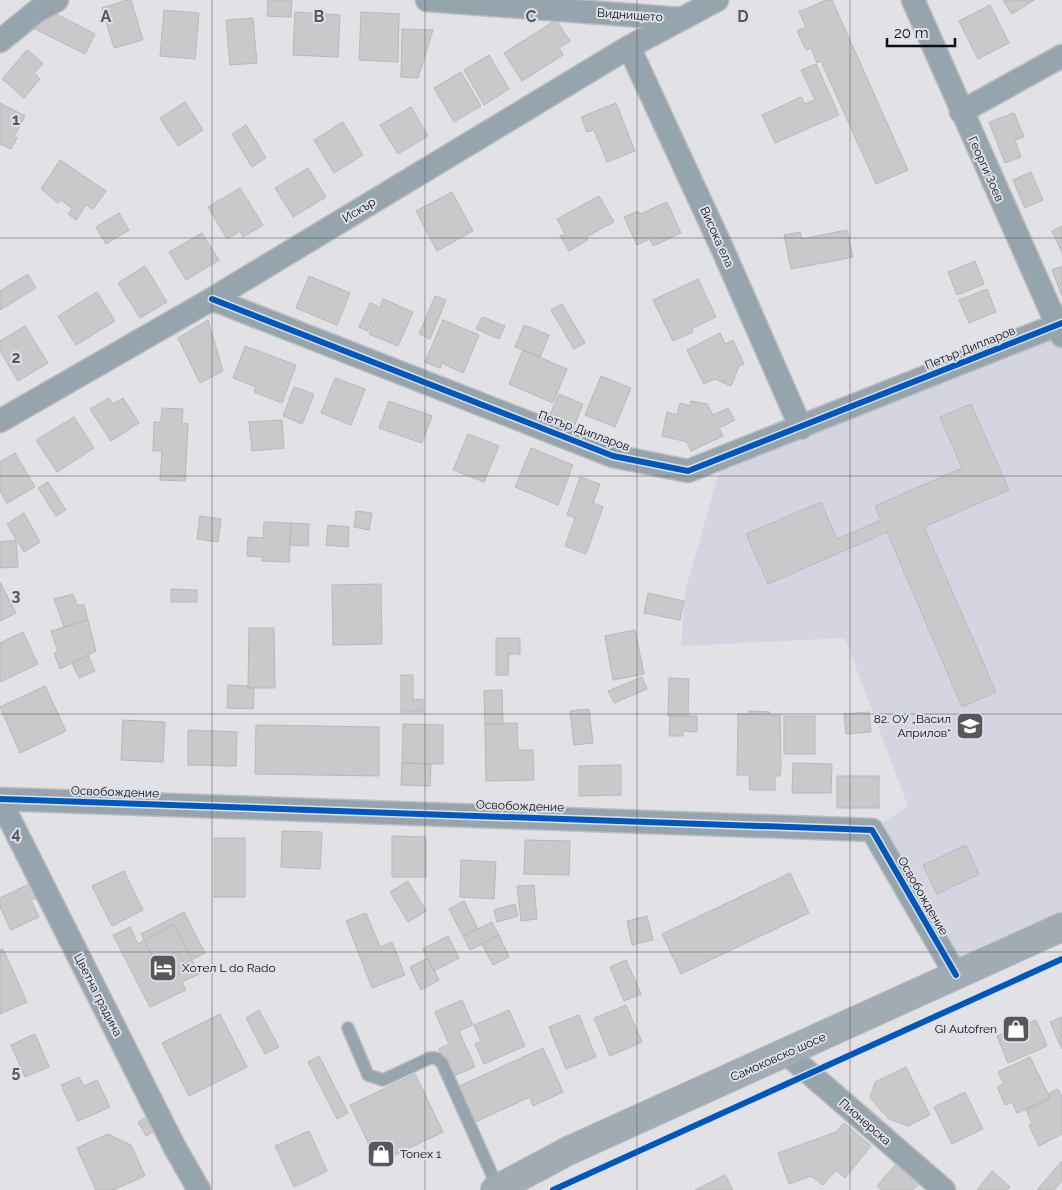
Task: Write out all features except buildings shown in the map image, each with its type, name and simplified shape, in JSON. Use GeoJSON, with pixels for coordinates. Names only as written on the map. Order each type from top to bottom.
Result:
{"type":"FeatureCollection","features":[{"type":"Feature","properties":{"kind":"main road","name":"Самоковско шосе"},"geometry":{"type":"LineString","coordinates":[[498,1189],[568,1151],[956,976],[1062,926]]}},
{"type":"Feature","properties":{"kind":"street"},"geometry":{"type":"LineString","coordinates":[[0,41],[37,11],[58,0]]}},
{"type":"Feature","properties":{"kind":"street","name":"Виднището"},"geometry":{"type":"LineString","coordinates":[[427,0],[682,19]]}},
{"type":"Feature","properties":{"kind":"street","name":"Искър"},"geometry":{"type":"LineString","coordinates":[[0,421],[212,299],[629,47],[717,0]]}},
{"type":"Feature","properties":{"kind":"street","name":"Георги Зоев"},"geometry":{"type":"LineString","coordinates":[[913,0],[961,112],[1060,328]]}},
{"type":"Feature","properties":{"kind":"street","name":"Висока ела"},"geometry":{"type":"LineString","coordinates":[[629,47],[722,248],[801,428]]}},
{"type":"Feature","properties":{"kind":"street"},"geometry":{"type":"LineString","coordinates":[[961,112],[1062,56]]}},
{"type":"Feature","properties":{"kind":"street","name":"Петър Дипларов"},"geometry":{"type":"LineString","coordinates":[[212,299],[613,456],[688,471],[1060,328]]}},
{"type":"Feature","properties":{"kind":"street","name":"Освобождение"},"geometry":{"type":"LineString","coordinates":[[0,799],[872,830],[956,976]]}},
{"type":"Feature","properties":{"kind":"street","name":"Цветна градина"},"geometry":{"type":"LineString","coordinates":[[0,799],[174,1146],[199,1190]]}},
{"type":"Feature","properties":{"kind":"street","name":"Пионерска"},"geometry":{"type":"LineString","coordinates":[[786,1053],[944,1190]]}},
{"type":"Feature","properties":{"kind":"lane"},"geometry":{"type":"LineString","coordinates":[[348,1028],[368,1075],[373,1079],[383,1080],[430,1058],[436,1058],[442,1063],[498,1189]]}},
{"type":"Feature","properties":{"kind":"shaded area","name":"82. ОУ „Васил Априлов“"},"geometry":{"type":"Polygon","coordinates":[[[1057,325],[1062,336],[1062,927],[956,975],[872,830],[908,806],[845,638],[681,646],[685,592],[723,458],[1057,325]]]}},
{"type":"Feature","properties":{"kind":"cycle path"},"geometry":{"type":"LineString","coordinates":[[212,299],[613,456],[688,471],[1062,323]]}},
{"type":"Feature","properties":{"kind":"cycle path"},"geometry":{"type":"LineString","coordinates":[[0,799],[872,830],[956,975]]}},
{"type":"Feature","properties":{"kind":"cycle path"},"geometry":{"type":"LineString","coordinates":[[553,1190],[1062,959]]}},
{"type":"Feature","properties":{"kind":"place","name":"82. ОУ „Васил Априлов“"},"geometry":{"type":"Point","coordinates":[970,726]}},
{"type":"Feature","properties":{"kind":"place","name":"Хотел L do Rado"},"geometry":{"type":"Point","coordinates":[163,968]}},
{"type":"Feature","properties":{"kind":"place","name":"GI Autofren"},"geometry":{"type":"Point","coordinates":[1016,1029]}},
{"type":"Feature","properties":{"kind":"place","name":"Tonex 1"},"geometry":{"type":"Point","coordinates":[381,1154]}}]}
